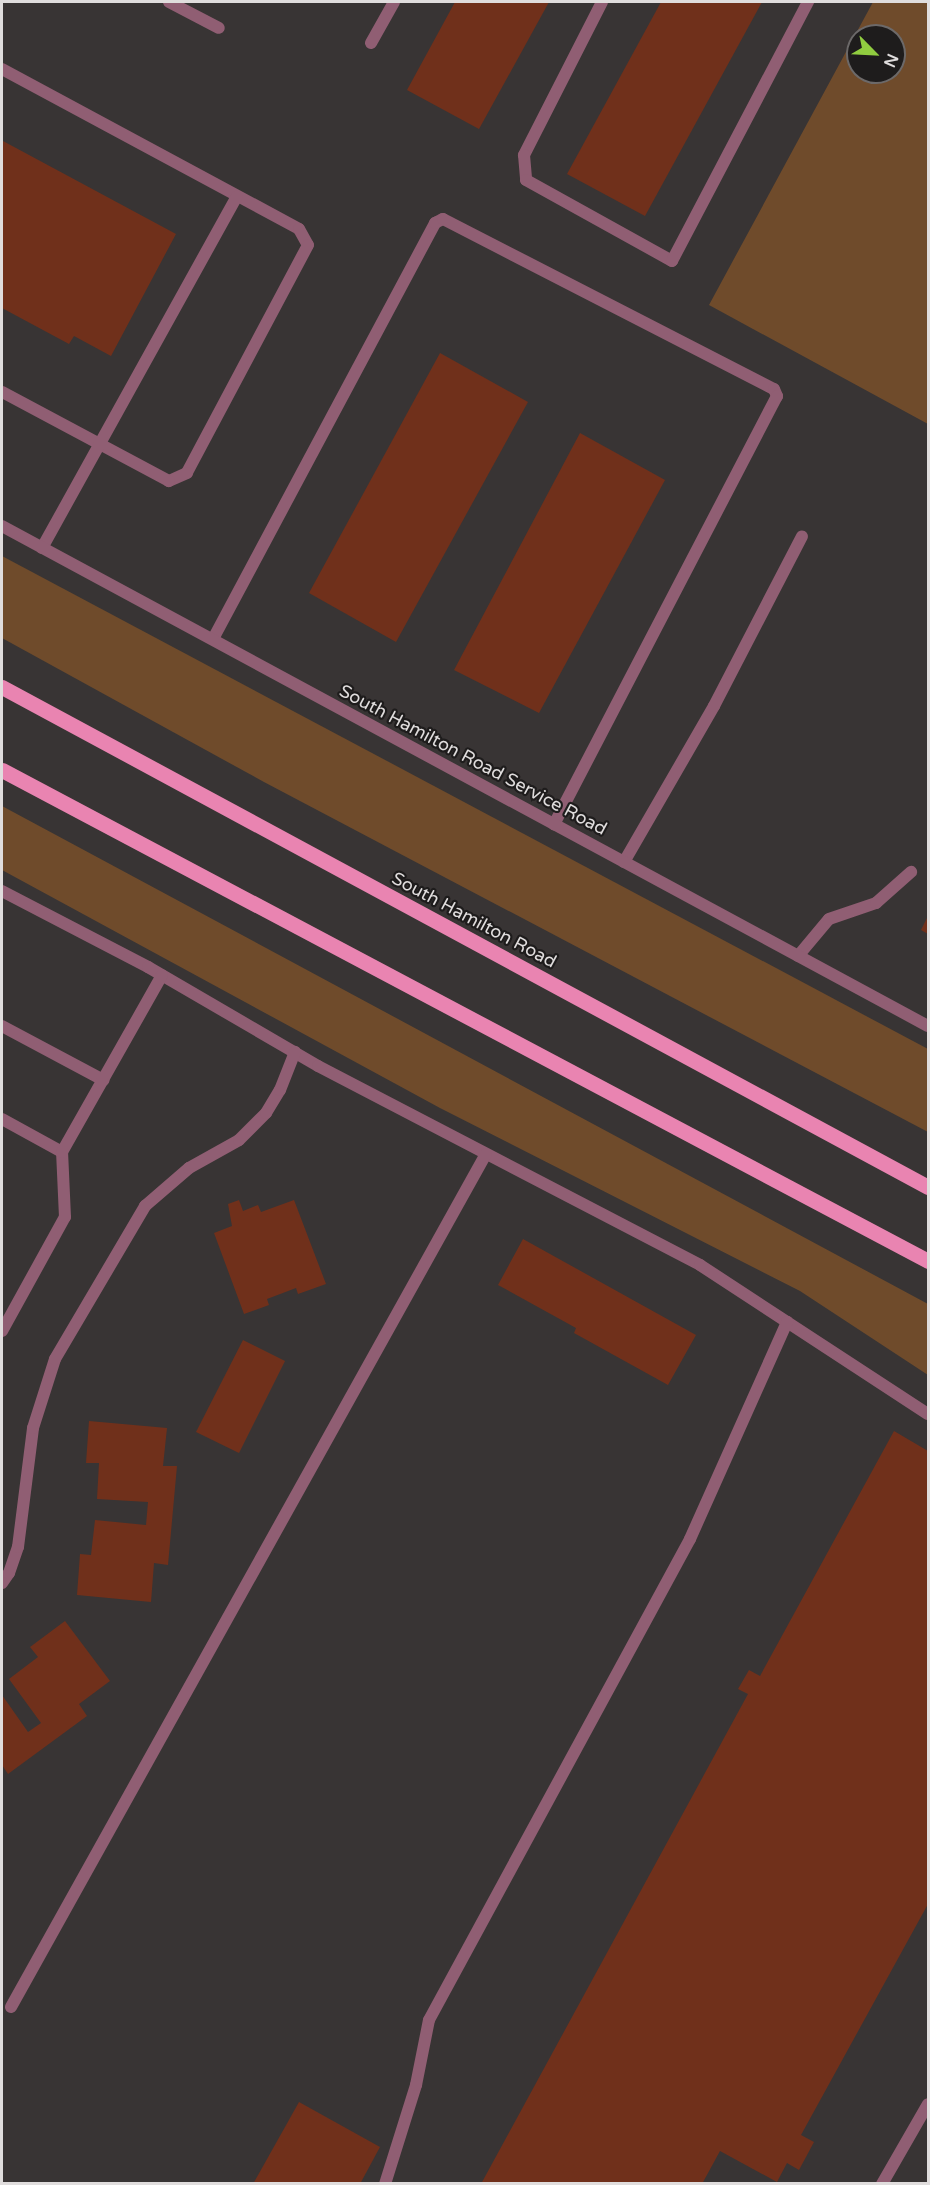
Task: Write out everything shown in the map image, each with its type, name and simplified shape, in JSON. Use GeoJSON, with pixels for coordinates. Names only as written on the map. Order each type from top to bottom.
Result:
{"type":"FeatureCollection","features":[{"type":"Feature","properties":{"kind":"main road","name":"South Hamilton Road"},"geometry":{"type":"LineString","coordinates":[[2,687],[928,1187]]}},
{"type":"Feature","properties":{"kind":"main road"},"geometry":{"type":"LineString","coordinates":[[2,770],[928,1261]]}},
{"type":"Feature","properties":{"kind":"street"},"geometry":{"type":"LineString","coordinates":[[170,2],[219,28]]}},
{"type":"Feature","properties":{"kind":"street"},"geometry":{"type":"LineString","coordinates":[[371,43],[394,2]]}},
{"type":"Feature","properties":{"kind":"street"},"geometry":{"type":"LineString","coordinates":[[602,2],[524,155],[525,180],[672,261],[808,2]]}},
{"type":"Feature","properties":{"kind":"street"},"geometry":{"type":"LineString","coordinates":[[2,69],[299,229],[308,245],[187,473],[169,481],[2,392]]}},
{"type":"Feature","properties":{"kind":"street"},"geometry":{"type":"LineString","coordinates":[[42,548],[237,196]]}},
{"type":"Feature","properties":{"kind":"street"},"geometry":{"type":"LineString","coordinates":[[213,639],[435,223],[443,219],[774,388],[777,396],[554,825]]}},
{"type":"Feature","properties":{"kind":"street","name":"South Hamilton Road Service Road"},"geometry":{"type":"LineString","coordinates":[[2,526],[928,1026]]}},
{"type":"Feature","properties":{"kind":"street"},"geometry":{"type":"LineString","coordinates":[[624,862],[714,706],[802,536]]}},
{"type":"Feature","properties":{"kind":"street"},"geometry":{"type":"LineString","coordinates":[[798,956],[829,919],[876,903],[911,872]]}},
{"type":"Feature","properties":{"kind":"street"},"geometry":{"type":"LineString","coordinates":[[2,891],[162,975],[295,1052],[700,1265],[928,1414]]}},
{"type":"Feature","properties":{"kind":"street"},"geometry":{"type":"LineString","coordinates":[[2,1331],[65,1217],[62,1152],[162,975]]}},
{"type":"Feature","properties":{"kind":"street"},"geometry":{"type":"LineString","coordinates":[[2,1026],[103,1080]]}},
{"type":"Feature","properties":{"kind":"street"},"geometry":{"type":"LineString","coordinates":[[2,1583],[9,1573],[18,1547],[33,1428],[55,1359],[145,1206],[189,1168],[238,1140],[266,1113],[280,1090],[295,1052]]}},
{"type":"Feature","properties":{"kind":"street"},"geometry":{"type":"LineString","coordinates":[[2,1119],[62,1152]]}},
{"type":"Feature","properties":{"kind":"street"},"geometry":{"type":"LineString","coordinates":[[11,2007],[486,1154]]}},
{"type":"Feature","properties":{"kind":"street"},"geometry":{"type":"LineString","coordinates":[[385,2184],[416,2085],[429,2020],[690,1539],[787,1322]]}},
{"type":"Feature","properties":{"kind":"street"},"geometry":{"type":"LineString","coordinates":[[882,2184],[928,2104]]}},
{"type":"Feature","properties":{"kind":"shaded area"},"geometry":{"type":"Polygon","coordinates":[[[873,2],[928,2],[928,424],[709,305],[846,52],[846,84],[906,84],[906,24],[861,24],[873,2]]]}},
{"type":"Feature","properties":{"kind":"shaded area"},"geometry":{"type":"Polygon","coordinates":[[[2,556],[928,1049],[928,1132],[264,782],[2,638],[2,556]]]}},
{"type":"Feature","properties":{"kind":"shaded area"},"geometry":{"type":"Polygon","coordinates":[[[2,806],[928,1304],[928,1375],[800,1291],[440,1108],[2,870],[2,806]]]}},
{"type":"Feature","properties":{"kind":"building"},"geometry":{"type":"Polygon","coordinates":[[[455,2],[549,2],[479,129],[407,90],[455,2]]]}},
{"type":"Feature","properties":{"kind":"building"},"geometry":{"type":"Polygon","coordinates":[[[661,2],[762,2],[645,216],[567,174],[661,2]]]}},
{"type":"Feature","properties":{"kind":"building"},"geometry":{"type":"Polygon","coordinates":[[[3,141],[176,234],[111,356],[74,336],[69,344],[2,308],[3,141]]]}},
{"type":"Feature","properties":{"kind":"building"},"geometry":{"type":"Polygon","coordinates":[[[440,353],[528,402],[396,642],[309,593],[440,353]]]}},
{"type":"Feature","properties":{"kind":"building"},"geometry":{"type":"Polygon","coordinates":[[[580,433],[665,480],[539,713],[454,670],[580,433]]]}},
{"type":"Feature","properties":{"kind":"building"},"geometry":{"type":"Polygon","coordinates":[[[928,916],[928,934],[921,930],[928,916]]]}},
{"type":"Feature","properties":{"kind":"building"},"geometry":{"type":"Polygon","coordinates":[[[239,1200],[243,1211],[258,1205],[261,1212],[294,1200],[326,1284],[298,1294],[296,1288],[267,1299],[269,1305],[244,1314],[214,1233],[232,1226],[228,1204],[239,1200]]]}},
{"type":"Feature","properties":{"kind":"building"},"geometry":{"type":"Polygon","coordinates":[[[523,1239],[696,1335],[668,1385],[574,1333],[576,1328],[498,1285],[523,1239]]]}},
{"type":"Feature","properties":{"kind":"building"},"geometry":{"type":"Polygon","coordinates":[[[243,1340],[285,1361],[239,1453],[196,1432],[243,1340]]]}},
{"type":"Feature","properties":{"kind":"building"},"geometry":{"type":"Polygon","coordinates":[[[89,1421],[167,1428],[163,1466],[177,1466],[168,1565],[154,1563],[151,1602],[77,1595],[80,1554],[91,1555],[95,1520],[146,1525],[148,1502],[97,1499],[99,1463],[86,1463],[89,1421]]]}},
{"type":"Feature","properties":{"kind":"building"},"geometry":{"type":"Polygon","coordinates":[[[894,1431],[928,1451],[928,1904],[801,2135],[814,2142],[799,2170],[787,2163],[777,2182],[720,2151],[702,2184],[481,2184],[748,1694],[738,1689],[749,1670],[760,1676],[894,1431]]]}},
{"type":"Feature","properties":{"kind":"building"},"geometry":{"type":"Polygon","coordinates":[[[65,1621],[110,1681],[79,1704],[87,1716],[8,1774],[2,1765],[2,1695],[28,1732],[41,1723],[9,1679],[38,1657],[30,1647],[65,1621]]]}},
{"type":"Feature","properties":{"kind":"building"},"geometry":{"type":"Polygon","coordinates":[[[299,2102],[380,2147],[360,2184],[253,2184],[299,2102]]]}}]}
